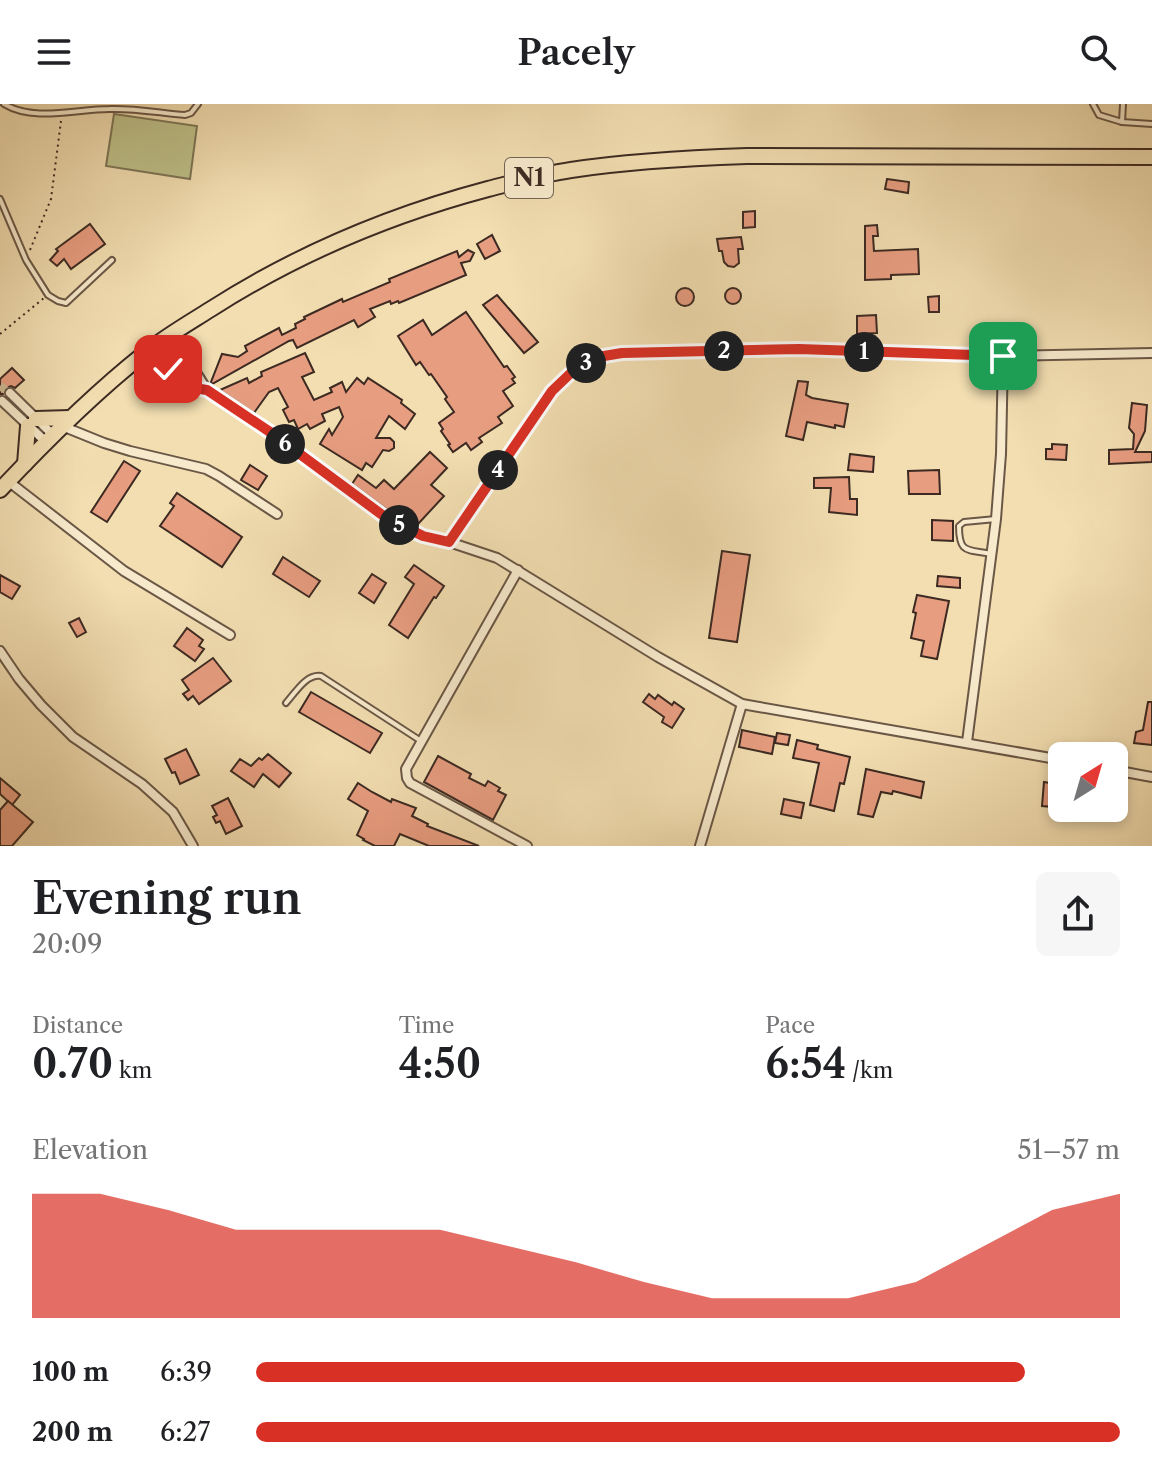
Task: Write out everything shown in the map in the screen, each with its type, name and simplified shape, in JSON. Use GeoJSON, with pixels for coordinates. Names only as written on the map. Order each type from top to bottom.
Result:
{"type":"FeatureCollection","features":[{"type":"Feature","properties":{"kind":"highway","name":"N1"},"geometry":{"type":"LineString","coordinates":[[4,486],[58,430],[146,352],[172,334],[246,286],[332,244],[434,204],[529,178],[655,160],[747,156],[1152,157]]}},
{"type":"Feature","properties":{"kind":"highway"},"geometry":{"type":"LineString","coordinates":[[25,464],[32,422],[58,430]]}},
{"type":"Feature","properties":{"kind":"street"},"geometry":{"type":"LineString","coordinates":[[172,334],[207,390],[270,432],[385,517],[423,536],[497,558],[658,657],[742,704],[1048,757]]}},
{"type":"Feature","properties":{"kind":"street"},"geometry":{"type":"LineString","coordinates":[[449,542],[552,391],[574,370],[604,356],[799,349],[1003,356],[1152,353]]}},
{"type":"Feature","properties":{"kind":"street"},"geometry":{"type":"LineString","coordinates":[[146,352],[194,388],[207,390]]}},
{"type":"Feature","properties":{"kind":"street"},"geometry":{"type":"LineString","coordinates":[[967,742],[996,519],[1003,356]]}},
{"type":"Feature","properties":{"kind":"street"},"geometry":{"type":"LineString","coordinates":[[10,393],[32,422]]}},
{"type":"Feature","properties":{"kind":"street"},"geometry":{"type":"LineString","coordinates":[[2,401],[32,422],[130,451],[206,469],[277,514]]}},
{"type":"Feature","properties":{"kind":"street"},"geometry":{"type":"LineString","coordinates":[[4,486],[124,571],[230,635]]}},
{"type":"Feature","properties":{"kind":"street"},"geometry":{"type":"LineString","coordinates":[[518,570],[406,769],[410,783],[527,846]]}},
{"type":"Feature","properties":{"kind":"street"},"geometry":{"type":"LineString","coordinates":[[0,651],[33,696],[73,737],[142,784],[173,812],[193,846]]}},
{"type":"Feature","properties":{"kind":"street"},"geometry":{"type":"LineString","coordinates":[[700,846],[742,704]]}},
{"type":"Feature","properties":{"kind":"street"},"geometry":{"type":"LineString","coordinates":[[1128,773],[1152,777]]}},
{"type":"Feature","properties":{"kind":"lane"},"geometry":{"type":"LineString","coordinates":[[4,104],[26,113],[112,109],[185,115],[198,104]]}},
{"type":"Feature","properties":{"kind":"lane"},"geometry":{"type":"LineString","coordinates":[[1093,104],[1099,115],[1122,122],[1152,124]]}},
{"type":"Feature","properties":{"kind":"lane"},"geometry":{"type":"LineString","coordinates":[[1122,122],[1123,104]]}},
{"type":"Feature","properties":{"kind":"lane"},"geometry":{"type":"LineString","coordinates":[[0,199],[26,260],[48,295],[58,301],[66,303],[112,260]]}},
{"type":"Feature","properties":{"kind":"lane"},"geometry":{"type":"LineString","coordinates":[[992,555],[961,547],[959,526],[964,522],[996,519]]}},
{"type":"Feature","properties":{"kind":"lane"},"geometry":{"type":"LineString","coordinates":[[286,703],[309,677],[321,676],[421,741]]}},
{"type":"Feature","properties":{"kind":"path"},"geometry":{"type":"LineString","coordinates":[[26,260],[51,199],[63,112]]}},
{"type":"Feature","properties":{"kind":"path"},"geometry":{"type":"LineString","coordinates":[[0,334],[48,295]]}},
{"type":"Feature","properties":{"kind":"green space"},"geometry":{"type":"Polygon","coordinates":[[[114,114],[197,126],[190,179],[106,166],[114,114]]]}},
{"type":"Feature","properties":{"kind":"building"},"geometry":{"type":"Polygon","coordinates":[[[887,179],[909,182],[908,193],[885,189],[887,179]]]}},
{"type":"Feature","properties":{"kind":"building"},"geometry":{"type":"Polygon","coordinates":[[[755,211],[755,227],[743,228],[743,212],[755,211]]]}},
{"type":"Feature","properties":{"kind":"building"},"geometry":{"type":"Polygon","coordinates":[[[90,224],[105,244],[71,269],[64,259],[57,266],[50,260],[58,251],[56,249],[90,224]]]}},
{"type":"Feature","properties":{"kind":"building"},"geometry":{"type":"Polygon","coordinates":[[[877,225],[878,236],[873,236],[874,251],[918,249],[919,274],[865,280],[865,226],[877,225]]]}},
{"type":"Feature","properties":{"kind":"building"},"geometry":{"type":"Polygon","coordinates":[[[492,235],[500,251],[485,259],[477,244],[492,235]]]}},
{"type":"Feature","properties":{"kind":"building"},"geometry":{"type":"Polygon","coordinates":[[[741,237],[743,249],[738,249],[739,263],[734,267],[728,266],[722,251],[719,251],[717,239],[741,237]]]}},
{"type":"Feature","properties":{"kind":"building"},"geometry":{"type":"Polygon","coordinates":[[[468,250],[474,253],[470,261],[461,263],[466,275],[399,303],[391,304],[390,301],[370,309],[375,317],[358,327],[354,320],[297,348],[293,340],[289,341],[212,384],[222,354],[238,357],[247,351],[245,346],[279,328],[282,335],[296,328],[295,324],[304,317],[342,299],[343,302],[457,251],[459,257],[468,250]]]}},
{"type":"Feature","properties":{"kind":"building"},"geometry":{"type":"Polygon","coordinates":[[[685,288],[694,297],[685,306],[676,297],[685,288]]]}},
{"type":"Feature","properties":{"kind":"building"},"geometry":{"type":"Polygon","coordinates":[[[733,288],[741,296],[733,304],[725,296],[733,288]]]}},
{"type":"Feature","properties":{"kind":"building"},"geometry":{"type":"Polygon","coordinates":[[[497,295],[538,342],[524,353],[483,305],[497,295]]]}},
{"type":"Feature","properties":{"kind":"building"},"geometry":{"type":"Polygon","coordinates":[[[939,296],[939,312],[929,312],[928,297],[939,296]]]}},
{"type":"Feature","properties":{"kind":"building"},"geometry":{"type":"Polygon","coordinates":[[[466,312],[504,367],[507,366],[515,377],[512,379],[515,383],[503,391],[513,406],[498,417],[502,423],[479,438],[482,442],[471,450],[466,443],[453,452],[439,423],[454,412],[445,399],[447,397],[420,362],[416,365],[398,336],[423,320],[432,335],[466,312]]]}},
{"type":"Feature","properties":{"kind":"building"},"geometry":{"type":"Polygon","coordinates":[[[876,315],[877,333],[857,334],[857,316],[876,315]]]}},
{"type":"Feature","properties":{"kind":"building"},"geometry":{"type":"Polygon","coordinates":[[[305,353],[314,372],[302,377],[314,400],[332,392],[330,388],[342,382],[346,392],[357,378],[364,384],[368,378],[402,400],[401,403],[415,414],[405,429],[389,416],[376,438],[390,438],[394,448],[383,450],[372,467],[366,463],[362,470],[320,444],[329,429],[332,435],[343,417],[339,407],[322,414],[325,421],[310,429],[307,424],[298,429],[294,420],[289,422],[283,410],[288,407],[278,388],[269,392],[254,413],[220,390],[247,378],[249,383],[262,376],[261,372],[305,353]]]}},
{"type":"Feature","properties":{"kind":"building"},"geometry":{"type":"Polygon","coordinates":[[[12,368],[24,380],[0,394],[0,379],[12,368]]]}},
{"type":"Feature","properties":{"kind":"building"},"geometry":{"type":"Polygon","coordinates":[[[798,381],[808,382],[806,395],[812,398],[848,404],[844,427],[807,422],[803,440],[786,436],[798,381]]]}},
{"type":"Feature","properties":{"kind":"building"},"geometry":{"type":"Polygon","coordinates":[[[1132,403],[1147,405],[1145,431],[1135,452],[1152,452],[1152,462],[1109,464],[1109,450],[1133,449],[1134,434],[1129,428],[1132,403]]]}},
{"type":"Feature","properties":{"kind":"building"},"geometry":{"type":"Polygon","coordinates":[[[1052,444],[1067,445],[1066,460],[1046,459],[1046,449],[1052,449],[1052,444]]]}},
{"type":"Feature","properties":{"kind":"building"},"geometry":{"type":"Polygon","coordinates":[[[430,452],[447,468],[431,485],[444,496],[418,524],[405,512],[398,516],[389,511],[352,484],[358,475],[376,488],[384,480],[394,489],[430,452]]]}},
{"type":"Feature","properties":{"kind":"building"},"geometry":{"type":"Polygon","coordinates":[[[850,454],[874,457],[873,472],[848,470],[850,454]]]}},
{"type":"Feature","properties":{"kind":"building"},"geometry":{"type":"Polygon","coordinates":[[[124,461],[140,471],[107,522],[91,512],[124,461]]]}},
{"type":"Feature","properties":{"kind":"building"},"geometry":{"type":"Polygon","coordinates":[[[250,465],[267,476],[258,490],[241,480],[250,465]]]}},
{"type":"Feature","properties":{"kind":"building"},"geometry":{"type":"Polygon","coordinates":[[[939,470],[940,494],[909,494],[908,471],[939,470]]]}},
{"type":"Feature","properties":{"kind":"building"},"geometry":{"type":"Polygon","coordinates":[[[849,477],[850,499],[857,499],[857,515],[829,512],[831,488],[814,488],[814,478],[849,477]]]}},
{"type":"Feature","properties":{"kind":"building"},"geometry":{"type":"Polygon","coordinates":[[[177,493],[242,537],[222,567],[160,526],[174,506],[170,503],[177,493]]]}},
{"type":"Feature","properties":{"kind":"building"},"geometry":{"type":"Polygon","coordinates":[[[932,520],[953,521],[953,541],[932,540],[932,520]]]}},
{"type":"Feature","properties":{"kind":"building"},"geometry":{"type":"Polygon","coordinates":[[[722,551],[750,555],[737,642],[709,638],[722,551]]]}},
{"type":"Feature","properties":{"kind":"building"},"geometry":{"type":"Polygon","coordinates":[[[283,557],[320,581],[309,597],[273,574],[283,557]]]}},
{"type":"Feature","properties":{"kind":"building"},"geometry":{"type":"Polygon","coordinates":[[[414,565],[444,586],[408,638],[389,625],[414,584],[405,577],[414,565]]]}},
{"type":"Feature","properties":{"kind":"building"},"geometry":{"type":"Polygon","coordinates":[[[372,574],[386,583],[374,603],[359,593],[372,574]]]}},
{"type":"Feature","properties":{"kind":"building"},"geometry":{"type":"Polygon","coordinates":[[[0,575],[20,586],[12,599],[0,592],[0,575]]]}},
{"type":"Feature","properties":{"kind":"building"},"geometry":{"type":"Polygon","coordinates":[[[938,576],[960,578],[960,588],[937,586],[938,576]]]}},
{"type":"Feature","properties":{"kind":"building"},"geometry":{"type":"Polygon","coordinates":[[[917,595],[949,601],[937,659],[921,656],[924,641],[911,638],[917,595]]]}},
{"type":"Feature","properties":{"kind":"building"},"geometry":{"type":"Polygon","coordinates":[[[79,618],[86,632],[77,637],[69,623],[79,618]]]}},
{"type":"Feature","properties":{"kind":"building"},"geometry":{"type":"Polygon","coordinates":[[[187,628],[203,640],[199,646],[204,649],[195,661],[174,646],[187,628]]]}},
{"type":"Feature","properties":{"kind":"building"},"geometry":{"type":"Polygon","coordinates":[[[213,658],[231,681],[199,704],[193,696],[188,700],[183,694],[189,690],[182,680],[213,658]]]}},
{"type":"Feature","properties":{"kind":"building"},"geometry":{"type":"Polygon","coordinates":[[[311,692],[382,733],[370,753],[299,712],[311,692]]]}},
{"type":"Feature","properties":{"kind":"building"},"geometry":{"type":"Polygon","coordinates":[[[649,694],[655,699],[658,695],[684,709],[672,728],[662,722],[664,717],[643,702],[649,694]]]}},
{"type":"Feature","properties":{"kind":"building"},"geometry":{"type":"Polygon","coordinates":[[[1148,702],[1152,702],[1152,745],[1134,743],[1136,732],[1143,730],[1148,702]]]}},
{"type":"Feature","properties":{"kind":"building"},"geometry":{"type":"Polygon","coordinates":[[[742,730],[775,737],[772,754],[739,747],[742,730]]]}},
{"type":"Feature","properties":{"kind":"building"},"geometry":{"type":"Polygon","coordinates":[[[777,733],[790,735],[788,745],[775,743],[777,733]]]}},
{"type":"Feature","properties":{"kind":"building"},"geometry":{"type":"Polygon","coordinates":[[[797,740],[818,745],[817,749],[850,757],[834,811],[810,805],[819,763],[793,758],[797,740]]]}},
{"type":"Feature","properties":{"kind":"building"},"geometry":{"type":"Polygon","coordinates":[[[186,749],[199,775],[180,784],[165,759],[186,749]]]}},
{"type":"Feature","properties":{"kind":"building"},"geometry":{"type":"Polygon","coordinates":[[[268,754],[291,773],[279,787],[263,774],[254,787],[231,771],[240,759],[251,766],[268,754]]]}},
{"type":"Feature","properties":{"kind":"building"},"geometry":{"type":"Polygon","coordinates":[[[438,756],[471,774],[469,778],[485,786],[488,781],[500,788],[498,791],[506,795],[493,820],[424,782],[438,756]]]}},
{"type":"Feature","properties":{"kind":"building"},"geometry":{"type":"Polygon","coordinates":[[[866,769],[924,782],[921,798],[893,791],[892,794],[881,792],[873,817],[858,814],[866,769]]]}},
{"type":"Feature","properties":{"kind":"building"},"geometry":{"type":"Polygon","coordinates":[[[0,778],[20,795],[12,805],[0,794],[0,778]]]}},
{"type":"Feature","properties":{"kind":"building"},"geometry":{"type":"Polygon","coordinates":[[[1044,782],[1048,783],[1048,807],[1042,806],[1044,782]]]}},
{"type":"Feature","properties":{"kind":"building"},"geometry":{"type":"Polygon","coordinates":[[[358,783],[391,802],[392,799],[416,808],[412,816],[427,826],[479,846],[429,846],[400,834],[394,846],[375,846],[363,840],[357,835],[368,811],[348,799],[358,783]]]}},
{"type":"Feature","properties":{"kind":"building"},"geometry":{"type":"Polygon","coordinates":[[[228,798],[242,826],[226,834],[220,821],[216,823],[213,817],[217,815],[212,806],[228,798]]]}},
{"type":"Feature","properties":{"kind":"building"},"geometry":{"type":"Polygon","coordinates":[[[784,799],[804,803],[801,818],[781,814],[784,799]]]}},
{"type":"Feature","properties":{"kind":"building"},"geometry":{"type":"Polygon","coordinates":[[[8,801],[33,822],[12,846],[0,846],[0,810],[8,801]]]}},
{"type":"Feature","properties":{"kind":"tunnel"},"geometry":{"type":"LineString","coordinates":[[0,386],[10,393]]}},
{"type":"Feature","properties":{"kind":"route"},"geometry":{"type":"LineString","coordinates":[[168,369],[194,388],[207,390],[270,432],[385,517],[423,536],[449,542],[552,391],[574,370],[604,356],[799,349],[1003,356]]}}]}
